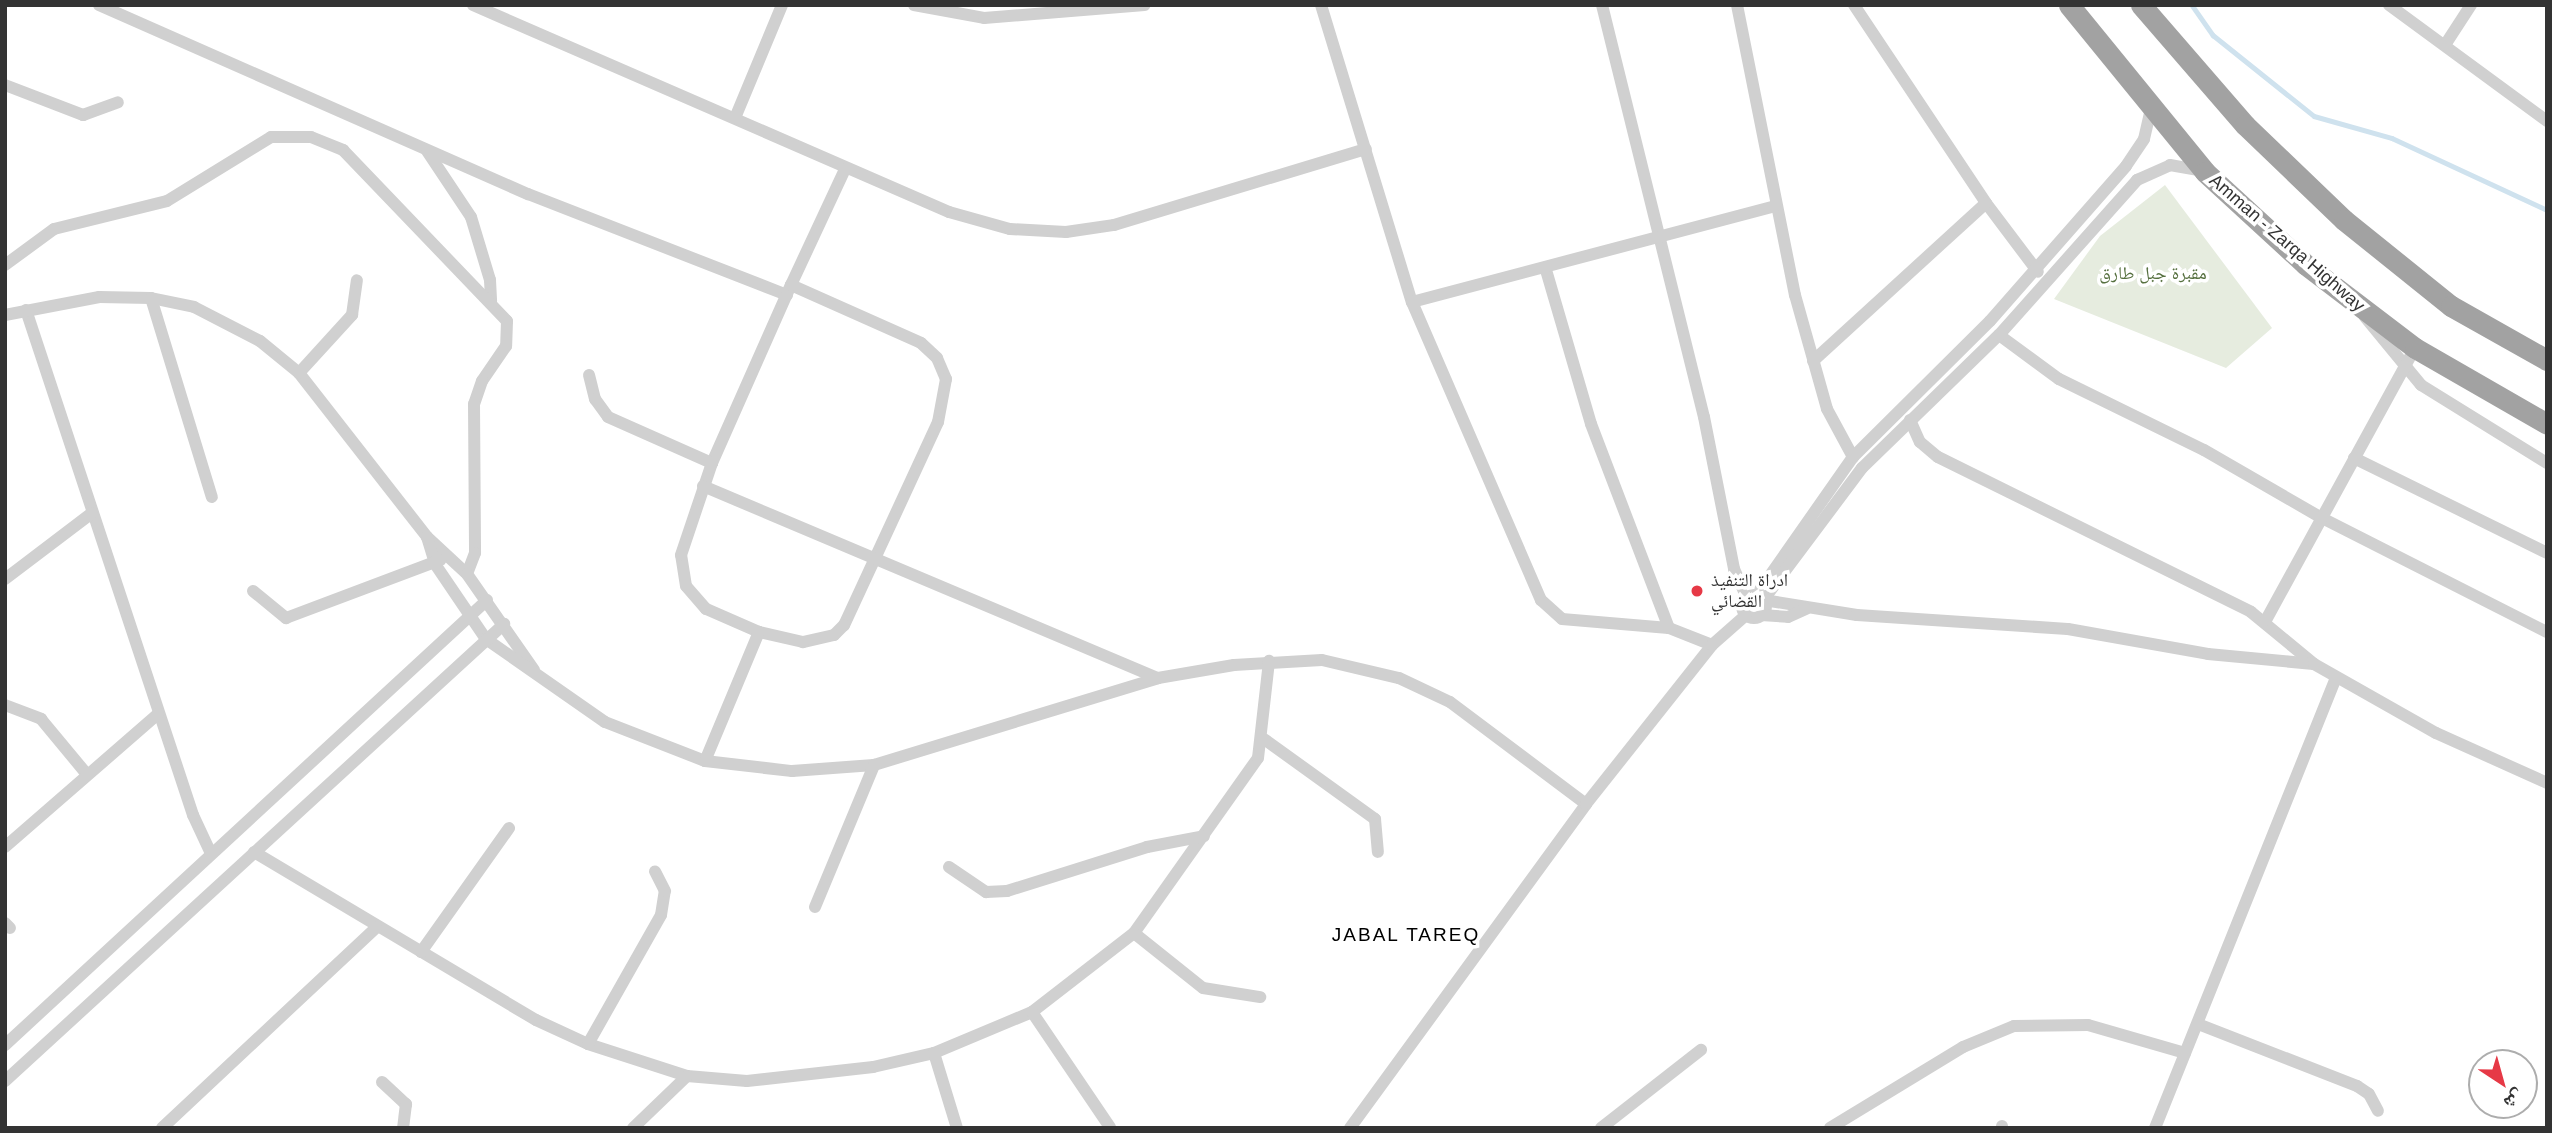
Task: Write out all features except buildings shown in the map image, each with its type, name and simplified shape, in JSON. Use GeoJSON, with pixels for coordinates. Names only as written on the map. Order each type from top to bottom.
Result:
{"type":"FeatureCollection","features":[{"type":"Feature","properties":{"kind":"highway"},"geometry":{"type":"LineString","coordinates":[[2141,5],[2245,125],[2344,220],[2451,306],[2547,360]]}},
{"type":"Feature","properties":{"kind":"highway","name":"Amman - Zarqa Highway"},"geometry":{"type":"LineString","coordinates":[[2067,7],[2205,172],[2360,307],[2415,348],[2547,424]]}},
{"type":"Feature","properties":{"kind":"street"},"geometry":{"type":"LineString","coordinates":[[99,5],[427,150],[789,290],[921,343],[937,358],[946,379],[938,422],[878,559],[834,635],[803,642],[759,632],[706,609],[686,586],[681,555],[712,463],[789,290],[845,169]]}},
{"type":"Feature","properties":{"kind":"street"},"geometry":{"type":"LineString","coordinates":[[735,118],[782,5]]}},
{"type":"Feature","properties":{"kind":"street"},"geometry":{"type":"LineString","coordinates":[[914,5],[984,19],[1144,5]]}},
{"type":"Feature","properties":{"kind":"street"},"geometry":{"type":"LineString","coordinates":[[1321,5],[1412,302],[1464,433],[1541,600],[1562,619],[1669,628],[1712,645]]}},
{"type":"Feature","properties":{"kind":"street"},"geometry":{"type":"LineString","coordinates":[[1602,5],[1704,417],[1734,569],[1758,597],[1760,615]]}},
{"type":"Feature","properties":{"kind":"street"},"geometry":{"type":"LineString","coordinates":[[1737,5],[1775,206],[1813,360],[1827,409],[1853,457]]}},
{"type":"Feature","properties":{"kind":"street"},"geometry":{"type":"LineString","coordinates":[[1853,5],[1986,203],[2045,281]]}},
{"type":"Feature","properties":{"kind":"street"},"geometry":{"type":"LineString","coordinates":[[2389,5],[2545,114]]}},
{"type":"Feature","properties":{"kind":"street"},"geometry":{"type":"LineString","coordinates":[[2445,46],[2471,5]]}},
{"type":"Feature","properties":{"kind":"street"},"geometry":{"type":"LineString","coordinates":[[480,7],[845,169],[976,221],[1066,232],[1143,218],[1366,149]]}},
{"type":"Feature","properties":{"kind":"street"},"geometry":{"type":"LineString","coordinates":[[5,85],[83,115],[118,102]]}},
{"type":"Feature","properties":{"kind":"street"},"geometry":{"type":"LineString","coordinates":[[1758,597],[1853,457],[1990,321],[2034,265],[2136,153],[2151,108]]}},
{"type":"Feature","properties":{"kind":"street"},"geometry":{"type":"LineString","coordinates":[[5,265],[54,229],[167,201],[245,150],[290,134],[343,150],[491,301],[507,321],[506,346],[476,391],[475,553],[467,574]]}},
{"type":"Feature","properties":{"kind":"street"},"geometry":{"type":"LineString","coordinates":[[427,150],[471,217],[490,280],[491,301]]}},
{"type":"Feature","properties":{"kind":"street"},"geometry":{"type":"LineString","coordinates":[[1746,615],[1742,605],[1758,597],[1862,468],[1999,335],[2137,180],[2170,165],[2205,172]]}},
{"type":"Feature","properties":{"kind":"street"},"geometry":{"type":"LineString","coordinates":[[1813,360],[1986,203]]}},
{"type":"Feature","properties":{"kind":"street"},"geometry":{"type":"LineString","coordinates":[[1412,302],[1546,270],[1775,206]]}},
{"type":"Feature","properties":{"kind":"street"},"geometry":{"type":"LineString","coordinates":[[1546,270],[1591,424],[1669,628]]}},
{"type":"Feature","properties":{"kind":"street"},"geometry":{"type":"LineString","coordinates":[[299,373],[352,315],[358,280]]}},
{"type":"Feature","properties":{"kind":"street"},"geometry":{"type":"LineString","coordinates":[[5,315],[99,297],[151,298],[194,307],[230,322],[299,373],[427,537],[449,554],[467,574],[540,679]]}},
{"type":"Feature","properties":{"kind":"street"},"geometry":{"type":"LineString","coordinates":[[151,298],[212,497]]}},
{"type":"Feature","properties":{"kind":"street"},"geometry":{"type":"LineString","coordinates":[[2360,307],[2403,368],[2444,402],[2547,463]]}},
{"type":"Feature","properties":{"kind":"street"},"geometry":{"type":"LineString","coordinates":[[26,310],[158,714],[210,851]]}},
{"type":"Feature","properties":{"kind":"street"},"geometry":{"type":"LineString","coordinates":[[1999,335],[2059,379],[2204,450],[2320,517],[2547,632]]}},
{"type":"Feature","properties":{"kind":"street"},"geometry":{"type":"LineString","coordinates":[[2266,621],[2320,517],[2415,348]]}},
{"type":"Feature","properties":{"kind":"street"},"geometry":{"type":"LineString","coordinates":[[589,375],[595,399],[608,417],[712,463]]}},
{"type":"Feature","properties":{"kind":"street"},"geometry":{"type":"LineString","coordinates":[[1910,420],[1920,442],[1938,457],[2266,621],[2335,680],[2547,783]]}},
{"type":"Feature","properties":{"kind":"street"},"geometry":{"type":"LineString","coordinates":[[2354,458],[2547,554]]}},
{"type":"Feature","properties":{"kind":"street"},"geometry":{"type":"LineString","coordinates":[[703,486],[1158,678]]}},
{"type":"Feature","properties":{"kind":"street"},"geometry":{"type":"LineString","coordinates":[[5,579],[92,513]]}},
{"type":"Feature","properties":{"kind":"street"},"geometry":{"type":"LineString","coordinates":[[427,537],[435,564],[486,639],[605,722],[705,761],[792,771],[874,765],[1158,678],[1269,661],[1322,660],[1399,678],[1478,719],[1586,804]]}},
{"type":"Feature","properties":{"kind":"street"},"geometry":{"type":"LineString","coordinates":[[253,591],[286,618],[435,564],[449,554]]}},
{"type":"Feature","properties":{"kind":"street"},"geometry":{"type":"LineString","coordinates":[[1758,597],[1790,601],[1806,609],[2068,629],[2208,654],[2314,664]]}},
{"type":"Feature","properties":{"kind":"street"},"geometry":{"type":"LineString","coordinates":[[5,1045],[210,851],[487,600]]}},
{"type":"Feature","properties":{"kind":"street"},"geometry":{"type":"LineString","coordinates":[[1350,1128],[1586,804],[1712,645],[1746,615],[1787,617],[1806,609]]}},
{"type":"Feature","properties":{"kind":"street"},"geometry":{"type":"LineString","coordinates":[[5,1081],[503,624]]}},
{"type":"Feature","properties":{"kind":"street"},"geometry":{"type":"LineString","coordinates":[[705,761],[759,632]]}},
{"type":"Feature","properties":{"kind":"street"},"geometry":{"type":"LineString","coordinates":[[254,852],[376,928],[588,1044],[687,1076],[802,1078],[934,1053],[1032,1012],[1133,933],[1249,775],[1264,739],[1269,661]]}},
{"type":"Feature","properties":{"kind":"street"},"geometry":{"type":"LineString","coordinates":[[2155,1128],[2198,1024],[2245,895],[2335,680]]}},
{"type":"Feature","properties":{"kind":"street"},"geometry":{"type":"LineString","coordinates":[[5,705],[41,719],[85,772]]}},
{"type":"Feature","properties":{"kind":"street"},"geometry":{"type":"LineString","coordinates":[[5,847],[85,772],[158,714]]}},
{"type":"Feature","properties":{"kind":"street"},"geometry":{"type":"LineString","coordinates":[[1264,739],[1375,819],[1378,852]]}},
{"type":"Feature","properties":{"kind":"street"},"geometry":{"type":"LineString","coordinates":[[814,908],[874,765]]}},
{"type":"Feature","properties":{"kind":"street"},"geometry":{"type":"LineString","coordinates":[[421,952],[509,828]]}},
{"type":"Feature","properties":{"kind":"street"},"geometry":{"type":"LineString","coordinates":[[949,867],[986,891],[1007,891],[1111,857],[1204,836]]}},
{"type":"Feature","properties":{"kind":"street"},"geometry":{"type":"LineString","coordinates":[[588,1044],[661,915],[665,891],[655,871]]}},
{"type":"Feature","properties":{"kind":"street"},"geometry":{"type":"LineString","coordinates":[[162,1128],[376,928]]}},
{"type":"Feature","properties":{"kind":"street"},"geometry":{"type":"LineString","coordinates":[[1133,933],[1203,988],[1260,997]]}},
{"type":"Feature","properties":{"kind":"street"},"geometry":{"type":"LineString","coordinates":[[1032,1012],[1110,1127]]}},
{"type":"Feature","properties":{"kind":"street"},"geometry":{"type":"LineString","coordinates":[[2198,1024],[2357,1086],[2370,1094],[2378,1111]]}},
{"type":"Feature","properties":{"kind":"street"},"geometry":{"type":"LineString","coordinates":[[1830,1128],[1963,1047],[2014,1026],[2088,1025],[2185,1053]]}},
{"type":"Feature","properties":{"kind":"street"},"geometry":{"type":"LineString","coordinates":[[1601,1128],[1701,1049]]}},
{"type":"Feature","properties":{"kind":"street"},"geometry":{"type":"LineString","coordinates":[[934,1053],[957,1128]]}},
{"type":"Feature","properties":{"kind":"street"},"geometry":{"type":"LineString","coordinates":[[634,1128],[687,1076]]}},
{"type":"Feature","properties":{"kind":"street"},"geometry":{"type":"LineString","coordinates":[[382,1082],[399,1092],[406,1104],[403,1128]]}},
{"type":"Feature","properties":{"kind":"green space","name":"مقبرة جبل طارق"},"geometry":{"type":"Polygon","coordinates":[[[2165,185],[2272,328],[2226,368],[2054,299],[2100,236],[2165,185]]]}},
{"type":"Feature","properties":{"kind":"waterway"},"geometry":{"type":"LineString","coordinates":[[2192,5],[2213,35],[2314,116],[2392,138],[2547,210]]}},
{"type":"Feature","properties":{"kind":"place","name":"ادراة التنفيذ القضائي"},"geometry":{"type":"Point","coordinates":[1697,591]}},
{"type":"Feature","properties":{"kind":"district","name":"JABAL TAREQ"},"geometry":{"type":"Point","coordinates":[1406,935]}}]}
